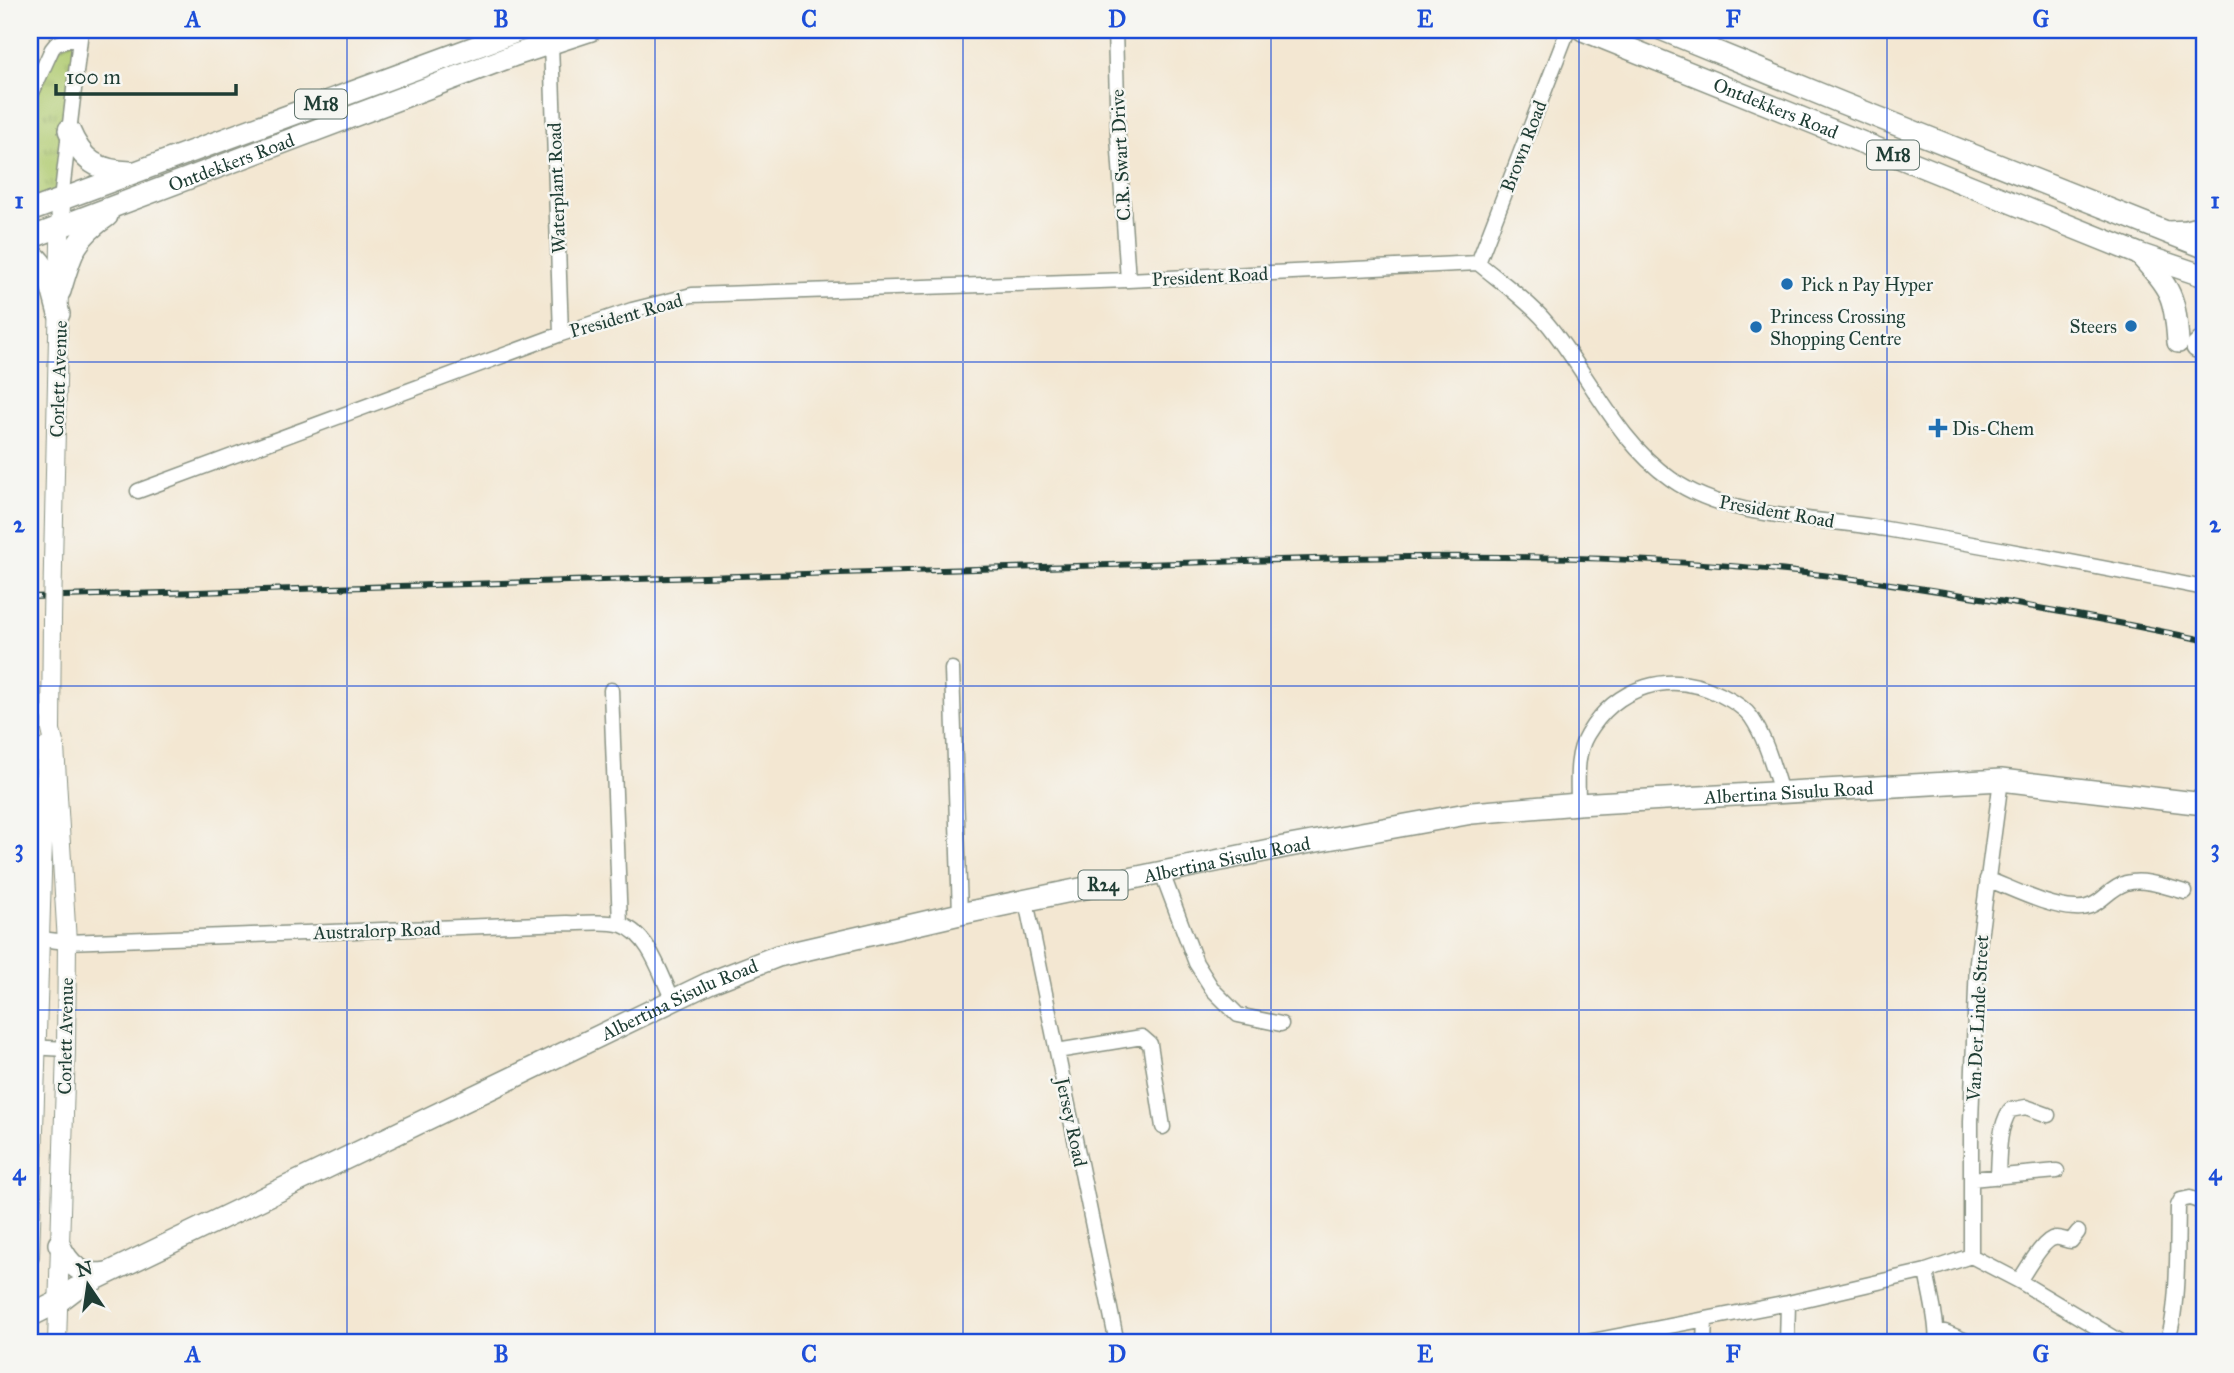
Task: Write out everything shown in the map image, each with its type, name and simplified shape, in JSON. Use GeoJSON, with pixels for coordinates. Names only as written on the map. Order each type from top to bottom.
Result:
{"type":"FeatureCollection","features":[{"type":"Feature","properties":{"kind":"main road","name":"Ontdekkers Road"},"geometry":{"type":"LineString","coordinates":[[30,211],[521,30]]}},
{"type":"Feature","properties":{"kind":"main road","name":"Ontdekkers Road"},"geometry":{"type":"LineString","coordinates":[[30,238],[591,30]]}},
{"type":"Feature","properties":{"kind":"main road","name":"Ontdekkers Road"},"geometry":{"type":"LineString","coordinates":[[1583,30],[2139,254],[2204,276]]}},
{"type":"Feature","properties":{"kind":"main road","name":"Ontdekkers Road"},"geometry":{"type":"LineString","coordinates":[[1664,30],[2204,247]]}},
{"type":"Feature","properties":{"kind":"main road"},"geometry":{"type":"LineString","coordinates":[[69,130],[78,150],[92,163],[116,172],[134,172]]}},
{"type":"Feature","properties":{"kind":"main road"},"geometry":{"type":"LineString","coordinates":[[60,291],[78,241],[92,227],[132,199]]}},
{"type":"Feature","properties":{"kind":"main road"},"geometry":{"type":"LineString","coordinates":[[2167,232],[2204,226]]}},
{"type":"Feature","properties":{"kind":"main road"},"geometry":{"type":"LineString","coordinates":[[30,253],[45,270],[59,314]]}},
{"type":"Feature","properties":{"kind":"main road"},"geometry":{"type":"LineString","coordinates":[[2139,254],[2173,298],[2193,343]]}},
{"type":"Feature","properties":{"kind":"main road","name":"Albertina Sisulu Road"},"geometry":{"type":"LineString","coordinates":[[30,1316],[64,1293],[709,983],[778,956],[960,914],[1284,847],[1472,813],[1578,804],[2001,780],[2204,804]]}},
{"type":"Feature","properties":{"kind":"main road"},"geometry":{"type":"LineString","coordinates":[[59,1244],[67,1259],[79,1270],[95,1275],[110,1272]]}},
{"type":"Feature","properties":{"kind":"main road","name":"Albertina Sisulu Road"},"geometry":{"type":"LineString","coordinates":[[30,1301],[64,1293]]}},
{"type":"Feature","properties":{"kind":"street","name":"C.R. Swart Drive"},"geometry":{"type":"LineString","coordinates":[[1115,30],[1118,136],[1128,280]]}},
{"type":"Feature","properties":{"kind":"street","name":"Brown Road"},"geometry":{"type":"LineString","coordinates":[[1478,263],[1568,30]]}},
{"type":"Feature","properties":{"kind":"street"},"geometry":{"type":"LineString","coordinates":[[30,97],[52,49],[56,44],[81,33]]}},
{"type":"Feature","properties":{"kind":"street","name":"Corlett Avenue"},"geometry":{"type":"LineString","coordinates":[[57,1343],[64,1293],[59,1244],[67,942],[55,747],[51,730],[53,564],[61,200],[81,33]]}},
{"type":"Feature","properties":{"kind":"street","name":"Waterplant Road"},"geometry":{"type":"LineString","coordinates":[[551,43],[561,334]]}},
{"type":"Feature","properties":{"kind":"street","name":"President Road"},"geometry":{"type":"LineString","coordinates":[[138,491],[561,334],[632,310],[692,295],[1128,280],[1478,263],[1548,324],[1626,435],[1648,461],[1672,480],[1698,494],[1750,510],[1884,528],[2204,588]]}},
{"type":"Feature","properties":{"kind":"street"},"geometry":{"type":"LineString","coordinates":[[952,669],[960,914]]}},
{"type":"Feature","properties":{"kind":"street"},"geometry":{"type":"LineString","coordinates":[[1578,804],[1578,767],[1586,737],[1607,710],[1640,689],[1681,681],[1707,688],[1732,700],[1750,715],[1766,747],[1781,792]]}},
{"type":"Feature","properties":{"kind":"street"},"geometry":{"type":"LineString","coordinates":[[611,690],[620,924],[637,934],[644,942],[673,1000]]}},
{"type":"Feature","properties":{"kind":"street","name":"Corlett Avenue"},"geometry":{"type":"LineString","coordinates":[[30,1257],[33,1047],[40,939],[46,747],[51,730]]}},
{"type":"Feature","properties":{"kind":"street","name":"Van Der Linde Street"},"geometry":{"type":"LineString","coordinates":[[1971,1256],[1978,961],[2001,780]]}},
{"type":"Feature","properties":{"kind":"street"},"geometry":{"type":"LineString","coordinates":[[1162,873],[1196,964],[1213,990],[1238,1015],[1281,1024]]}},
{"type":"Feature","properties":{"kind":"street"},"geometry":{"type":"LineString","coordinates":[[1987,879],[2076,909],[2097,905],[2113,890],[2126,883],[2143,881],[2185,892]]}},
{"type":"Feature","properties":{"kind":"street","name":"Jersey Road"},"geometry":{"type":"LineString","coordinates":[[1026,901],[1117,1343]]}},
{"type":"Feature","properties":{"kind":"street","name":"Australorp Road"},"geometry":{"type":"LineString","coordinates":[[40,939],[67,942],[555,924],[620,924]]}},
{"type":"Feature","properties":{"kind":"street"},"geometry":{"type":"LineString","coordinates":[[1057,1051],[1142,1037],[1150,1044],[1163,1127]]}},
{"type":"Feature","properties":{"kind":"street"},"geometry":{"type":"LineString","coordinates":[[33,1047],[66,1049]]}},
{"type":"Feature","properties":{"kind":"street"},"geometry":{"type":"LineString","coordinates":[[1998,1177],[2001,1136],[2005,1118],[2010,1110],[2026,1107],[2048,1115]]}},
{"type":"Feature","properties":{"kind":"street"},"geometry":{"type":"LineString","coordinates":[[1971,1179],[2057,1171]]}},
{"type":"Feature","properties":{"kind":"street"},"geometry":{"type":"LineString","coordinates":[[2167,1343],[2174,1306],[2178,1206],[2185,1198],[2204,1203]]}},
{"type":"Feature","properties":{"kind":"street"},"geometry":{"type":"LineString","coordinates":[[2020,1281],[2042,1246],[2049,1240],[2055,1238],[2071,1241],[2078,1232]]}},
{"type":"Feature","properties":{"kind":"street"},"geometry":{"type":"LineString","coordinates":[[1582,1343],[1634,1339],[1705,1320],[1788,1304],[1926,1270],[1971,1256],[2020,1281],[2123,1343]]}},
{"type":"Feature","properties":{"kind":"street"},"geometry":{"type":"LineString","coordinates":[[1926,1270],[1937,1337],[1972,1343]]}},
{"type":"Feature","properties":{"kind":"street"},"geometry":{"type":"LineString","coordinates":[[1787,1343],[1788,1304]]}},
{"type":"Feature","properties":{"kind":"street"},"geometry":{"type":"LineString","coordinates":[[1704,1343],[1705,1320]]}},
{"type":"Feature","properties":{"kind":"green space"},"geometry":{"type":"Polygon","coordinates":[[[80,36],[61,200],[30,211],[30,97],[49,53],[80,36]]]}},
{"type":"Feature","properties":{"kind":"railway"},"geometry":{"type":"LineString","coordinates":[[30,597],[1346,558],[1571,558],[1740,567],[1847,578],[2001,601],[2204,640]]}},
{"type":"Feature","properties":{"kind":"place","name":"Pick n Pay Hyper"},"geometry":{"type":"Point","coordinates":[1787,284]}},
{"type":"Feature","properties":{"kind":"place","name":"Steers"},"geometry":{"type":"Point","coordinates":[2131,326]}},
{"type":"Feature","properties":{"kind":"place","name":"Princess Crossing Shopping Centre"},"geometry":{"type":"Point","coordinates":[1756,327]}},
{"type":"Feature","properties":{"kind":"place","name":"Dis-Chem"},"geometry":{"type":"Point","coordinates":[1938,428]}}]}
